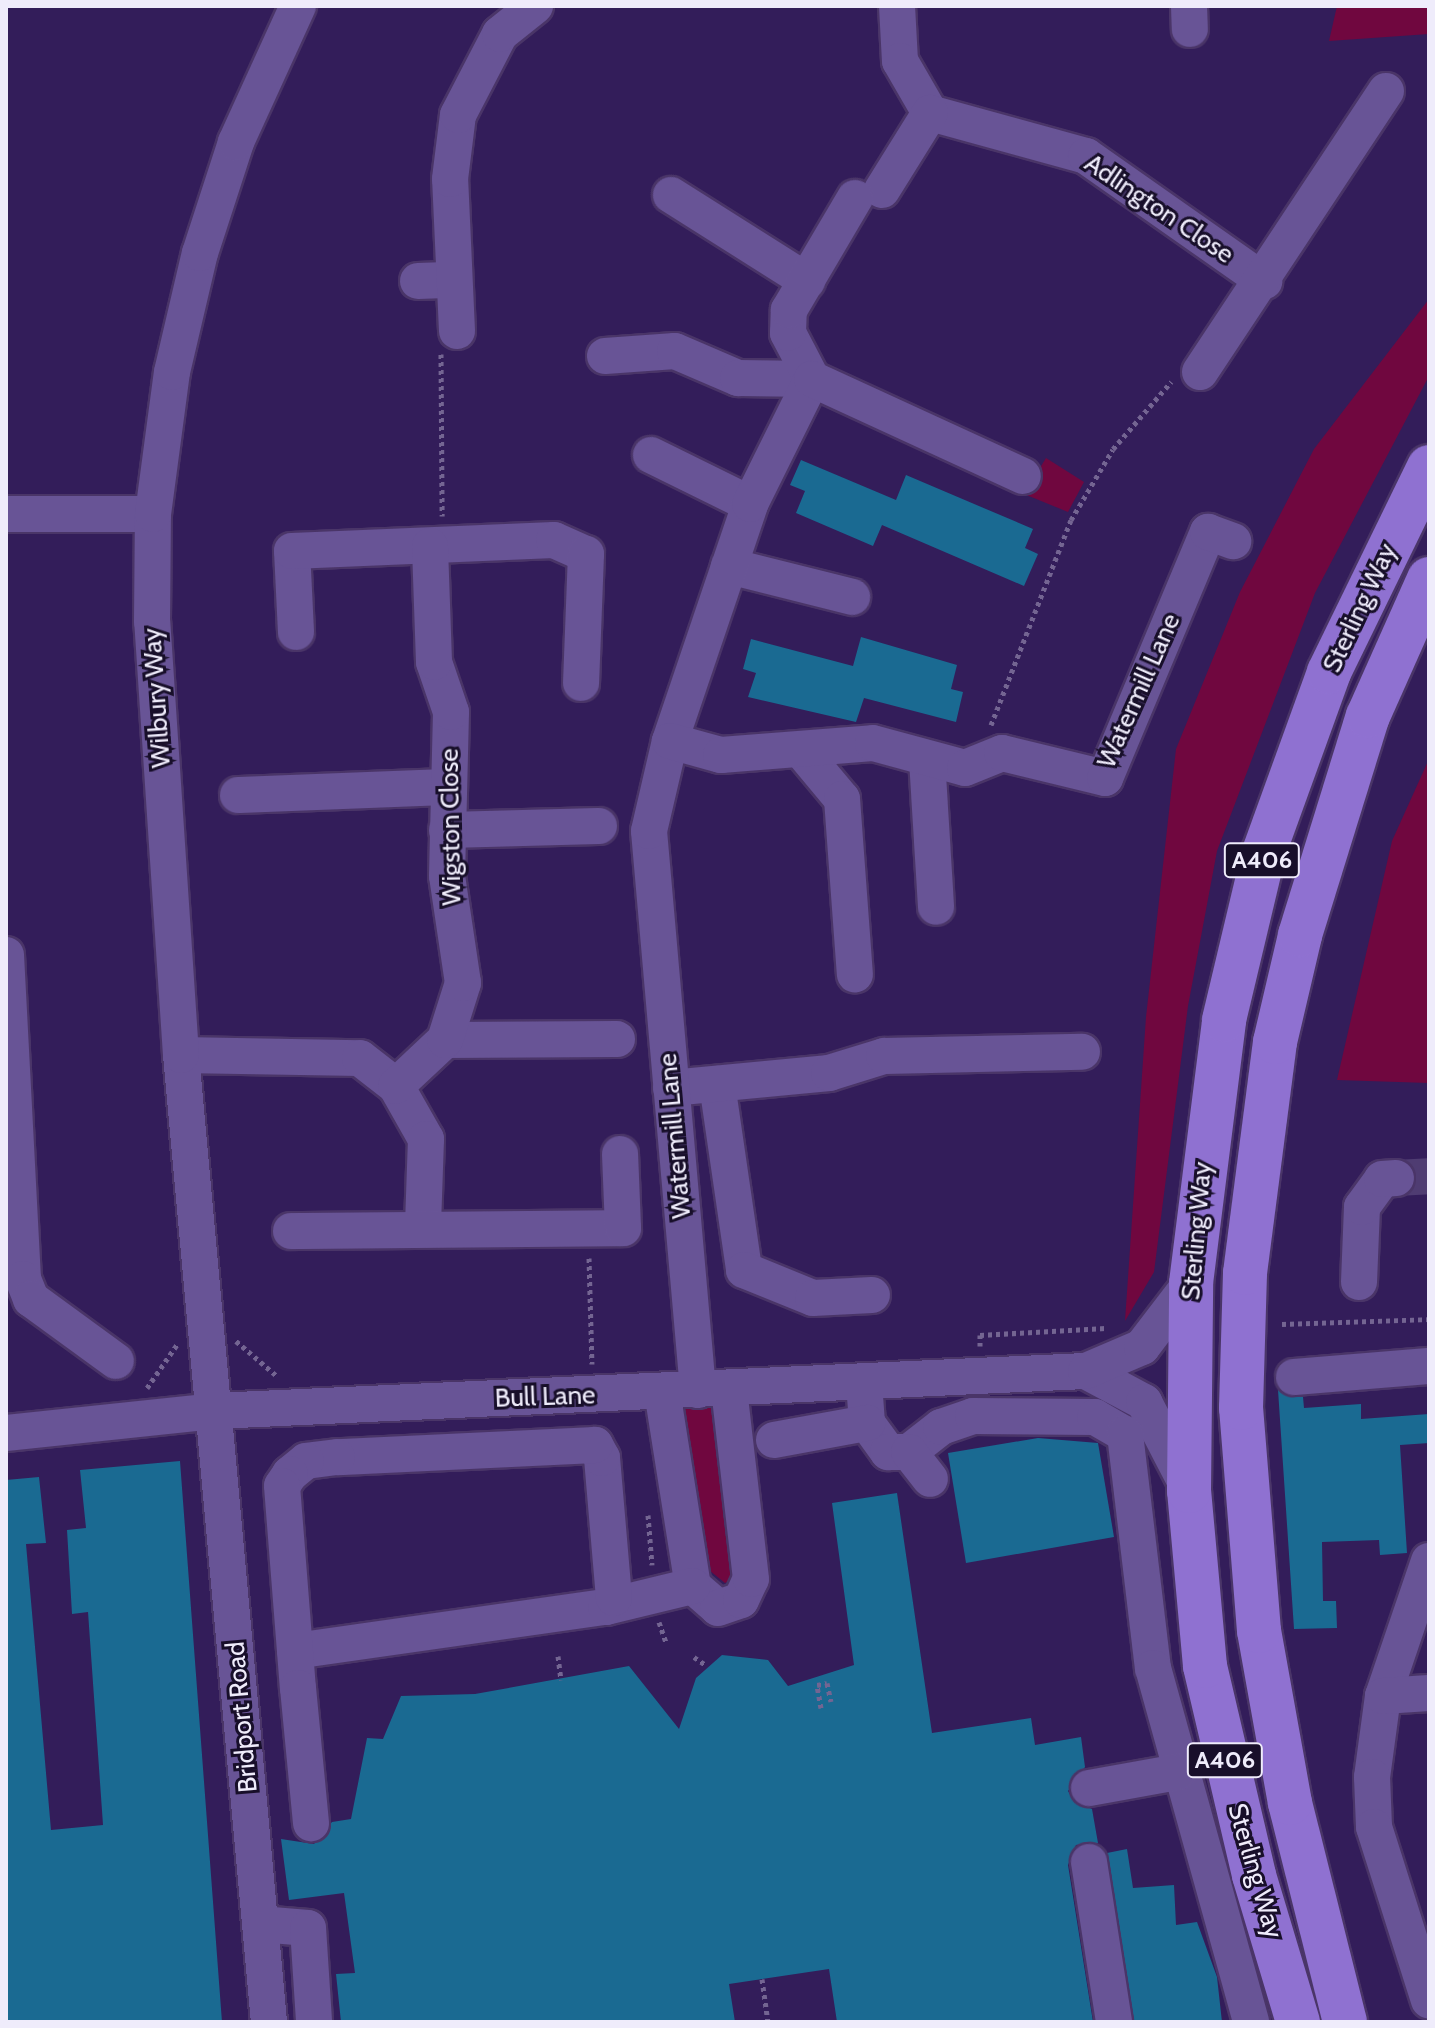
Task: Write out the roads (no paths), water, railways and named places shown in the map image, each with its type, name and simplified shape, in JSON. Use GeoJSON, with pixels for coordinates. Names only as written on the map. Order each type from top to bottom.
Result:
{"type":"FeatureCollection","features":[{"type":"Feature","properties":{"kind":"highway","name":"Sterling Way"},"geometry":{"type":"LineString","coordinates":[[1298,2022],[1226,1765],[1205,1666],[1189,1491],[1191,1283],[1224,1020],[1264,852],[1329,672],[1429,467]]}},
{"type":"Feature","properties":{"kind":"highway","name":"Sterling Way"},"geometry":{"type":"LineString","coordinates":[[1345,2022],[1290,1803],[1246,1513],[1242,1341],[1255,1169],[1275,1042],[1329,826],[1429,579]]}},
{"type":"Feature","properties":{"kind":"highway","name":"A406"},"geometry":{"type":"LineString","coordinates":[[1290,1803],[1376,2022]]}},
{"type":"Feature","properties":{"kind":"street","name":"Wilbury Way"},"geometry":{"type":"LineString","coordinates":[[215,1411],[181,1055],[152,622],[153,514],[172,372],[200,253],[236,142],[298,6]]}},
{"type":"Feature","properties":{"kind":"street"},"geometry":{"type":"LineString","coordinates":[[812,379],[788,333],[789,310],[869,194],[930,113],[900,61],[897,6]]}},
{"type":"Feature","properties":{"kind":"street"},"geometry":{"type":"LineString","coordinates":[[456,324],[435,280],[458,115],[494,44],[538,15]]}},
{"type":"Feature","properties":{"kind":"street"},"geometry":{"type":"LineString","coordinates":[[1186,377],[1264,281],[1386,91]]}},
{"type":"Feature","properties":{"kind":"street","name":"Adlington Close"},"geometry":{"type":"LineString","coordinates":[[930,113],[1086,156],[1264,281]]}},
{"type":"Feature","properties":{"kind":"street"},"geometry":{"type":"LineString","coordinates":[[671,195],[807,281]]}},
{"type":"Feature","properties":{"kind":"street"},"geometry":{"type":"LineString","coordinates":[[605,356],[675,351],[738,378],[812,379],[1023,476]]}},
{"type":"Feature","properties":{"kind":"street","name":"Watermill Lane"},"geometry":{"type":"LineString","coordinates":[[693,1586],[711,1605],[726,1607],[741,1600],[751,1579],[714,1389],[671,1088],[649,831],[670,741],[750,504],[812,379]]}},
{"type":"Feature","properties":{"kind":"street"},"geometry":{"type":"LineString","coordinates":[[651,455],[750,504]]}},
{"type":"Feature","properties":{"kind":"street"},"geometry":{"type":"LineString","coordinates":[[6,514],[153,514]]}},
{"type":"Feature","properties":{"kind":"street","name":"Watermill Lane"},"geometry":{"type":"LineString","coordinates":[[670,741],[721,755],[873,743],[927,759],[982,767],[1002,753],[1105,778],[1208,532],[1233,541]]}},
{"type":"Feature","properties":{"kind":"street"},"geometry":{"type":"LineString","coordinates":[[296,632],[292,551],[554,540],[586,554],[581,683]]}},
{"type":"Feature","properties":{"kind":"street","name":"Wigston Close"},"geometry":{"type":"LineString","coordinates":[[396,1086],[445,1040],[463,983],[447,830],[451,712],[434,662],[437,546]]}},
{"type":"Feature","properties":{"kind":"street"},"geometry":{"type":"LineString","coordinates":[[729,566],[852,597]]}},
{"type":"Feature","properties":{"kind":"street"},"geometry":{"type":"LineString","coordinates":[[801,750],[842,799],[855,975]]}},
{"type":"Feature","properties":{"kind":"street"},"geometry":{"type":"LineString","coordinates":[[927,759],[936,907]]}},
{"type":"Feature","properties":{"kind":"street"},"geometry":{"type":"LineString","coordinates":[[238,795],[447,787]]}},
{"type":"Feature","properties":{"kind":"street"},"geometry":{"type":"LineString","coordinates":[[447,830],[599,826]]}},
{"type":"Feature","properties":{"kind":"street"},"geometry":{"type":"LineString","coordinates":[[6,955],[16,1273],[116,1361]]}},
{"type":"Feature","properties":{"kind":"street"},"geometry":{"type":"LineString","coordinates":[[445,1040],[617,1039]]}},
{"type":"Feature","properties":{"kind":"street"},"geometry":{"type":"LineString","coordinates":[[671,1088],[850,1070],[884,1056],[1082,1052]]}},
{"type":"Feature","properties":{"kind":"street"},"geometry":{"type":"LineString","coordinates":[[181,1055],[332,1053],[360,1058],[396,1086],[426,1139],[423,1227]]}},
{"type":"Feature","properties":{"kind":"street"},"geometry":{"type":"LineString","coordinates":[[717,1084],[744,1270],[801,1295],[872,1295]]}},
{"type":"Feature","properties":{"kind":"street"},"geometry":{"type":"LineString","coordinates":[[291,1231],[423,1227],[448,1233],[623,1228],[620,1154]]}},
{"type":"Feature","properties":{"kind":"street"},"geometry":{"type":"LineString","coordinates":[[1359,1282],[1362,1207],[1382,1179],[1396,1178]]}},
{"type":"Feature","properties":{"kind":"street"},"geometry":{"type":"LineString","coordinates":[[1086,1371],[1142,1347],[1191,1283]]}},
{"type":"Feature","properties":{"kind":"street"},"geometry":{"type":"LineString","coordinates":[[1294,1377],[1429,1366]]}},
{"type":"Feature","properties":{"kind":"street"},"geometry":{"type":"LineString","coordinates":[[1086,1371],[1144,1402],[1189,1491]]}},
{"type":"Feature","properties":{"kind":"street","name":"Bull Lane"},"geometry":{"type":"LineString","coordinates":[[6,1433],[215,1411],[1086,1371]]}},
{"type":"Feature","properties":{"kind":"street"},"geometry":{"type":"LineString","coordinates":[[856,1383],[857,1426],[888,1452],[919,1465],[941,1427],[973,1416],[1111,1423],[1131,1445],[1130,1594],[1251,2022]]}},
{"type":"Feature","properties":{"kind":"street"},"geometry":{"type":"LineString","coordinates":[[295,1651],[656,1599],[693,1586],[662,1391]]}},
{"type":"Feature","properties":{"kind":"street","name":"Bridport Road"},"geometry":{"type":"LineString","coordinates":[[215,1411],[269,2022]]}},
{"type":"Feature","properties":{"kind":"street"},"geometry":{"type":"LineString","coordinates":[[774,1440],[857,1426]]}},
{"type":"Feature","properties":{"kind":"street"},"geometry":{"type":"LineString","coordinates":[[311,1823],[282,1486],[306,1461],[595,1445],[614,1598],[606,1607]]}},
{"type":"Feature","properties":{"kind":"street"},"geometry":{"type":"LineString","coordinates":[[228,1557],[287,1552]]}},
{"type":"Feature","properties":{"kind":"street"},"geometry":{"type":"LineString","coordinates":[[1429,1561],[1413,1651],[1383,1696],[1374,1827],[1416,1924],[1429,2000]]}},
{"type":"Feature","properties":{"kind":"street"},"geometry":{"type":"LineString","coordinates":[[1383,1696],[1429,1693]]}},
{"type":"Feature","properties":{"kind":"street"},"geometry":{"type":"LineString","coordinates":[[247,1775],[307,1772]]}},
{"type":"Feature","properties":{"kind":"street"},"geometry":{"type":"LineString","coordinates":[[1089,1788],[1178,1772]]}},
{"type":"Feature","properties":{"kind":"street"},"geometry":{"type":"LineString","coordinates":[[1089,1862],[1114,2022]]}},
{"type":"Feature","properties":{"kind":"street"},"geometry":{"type":"LineString","coordinates":[[260,1924],[308,1928],[314,2022]]}},
{"type":"Feature","properties":{"kind":"tunnel"},"geometry":{"type":"LineString","coordinates":[[1396,1178],[1429,1176]]}}]}
